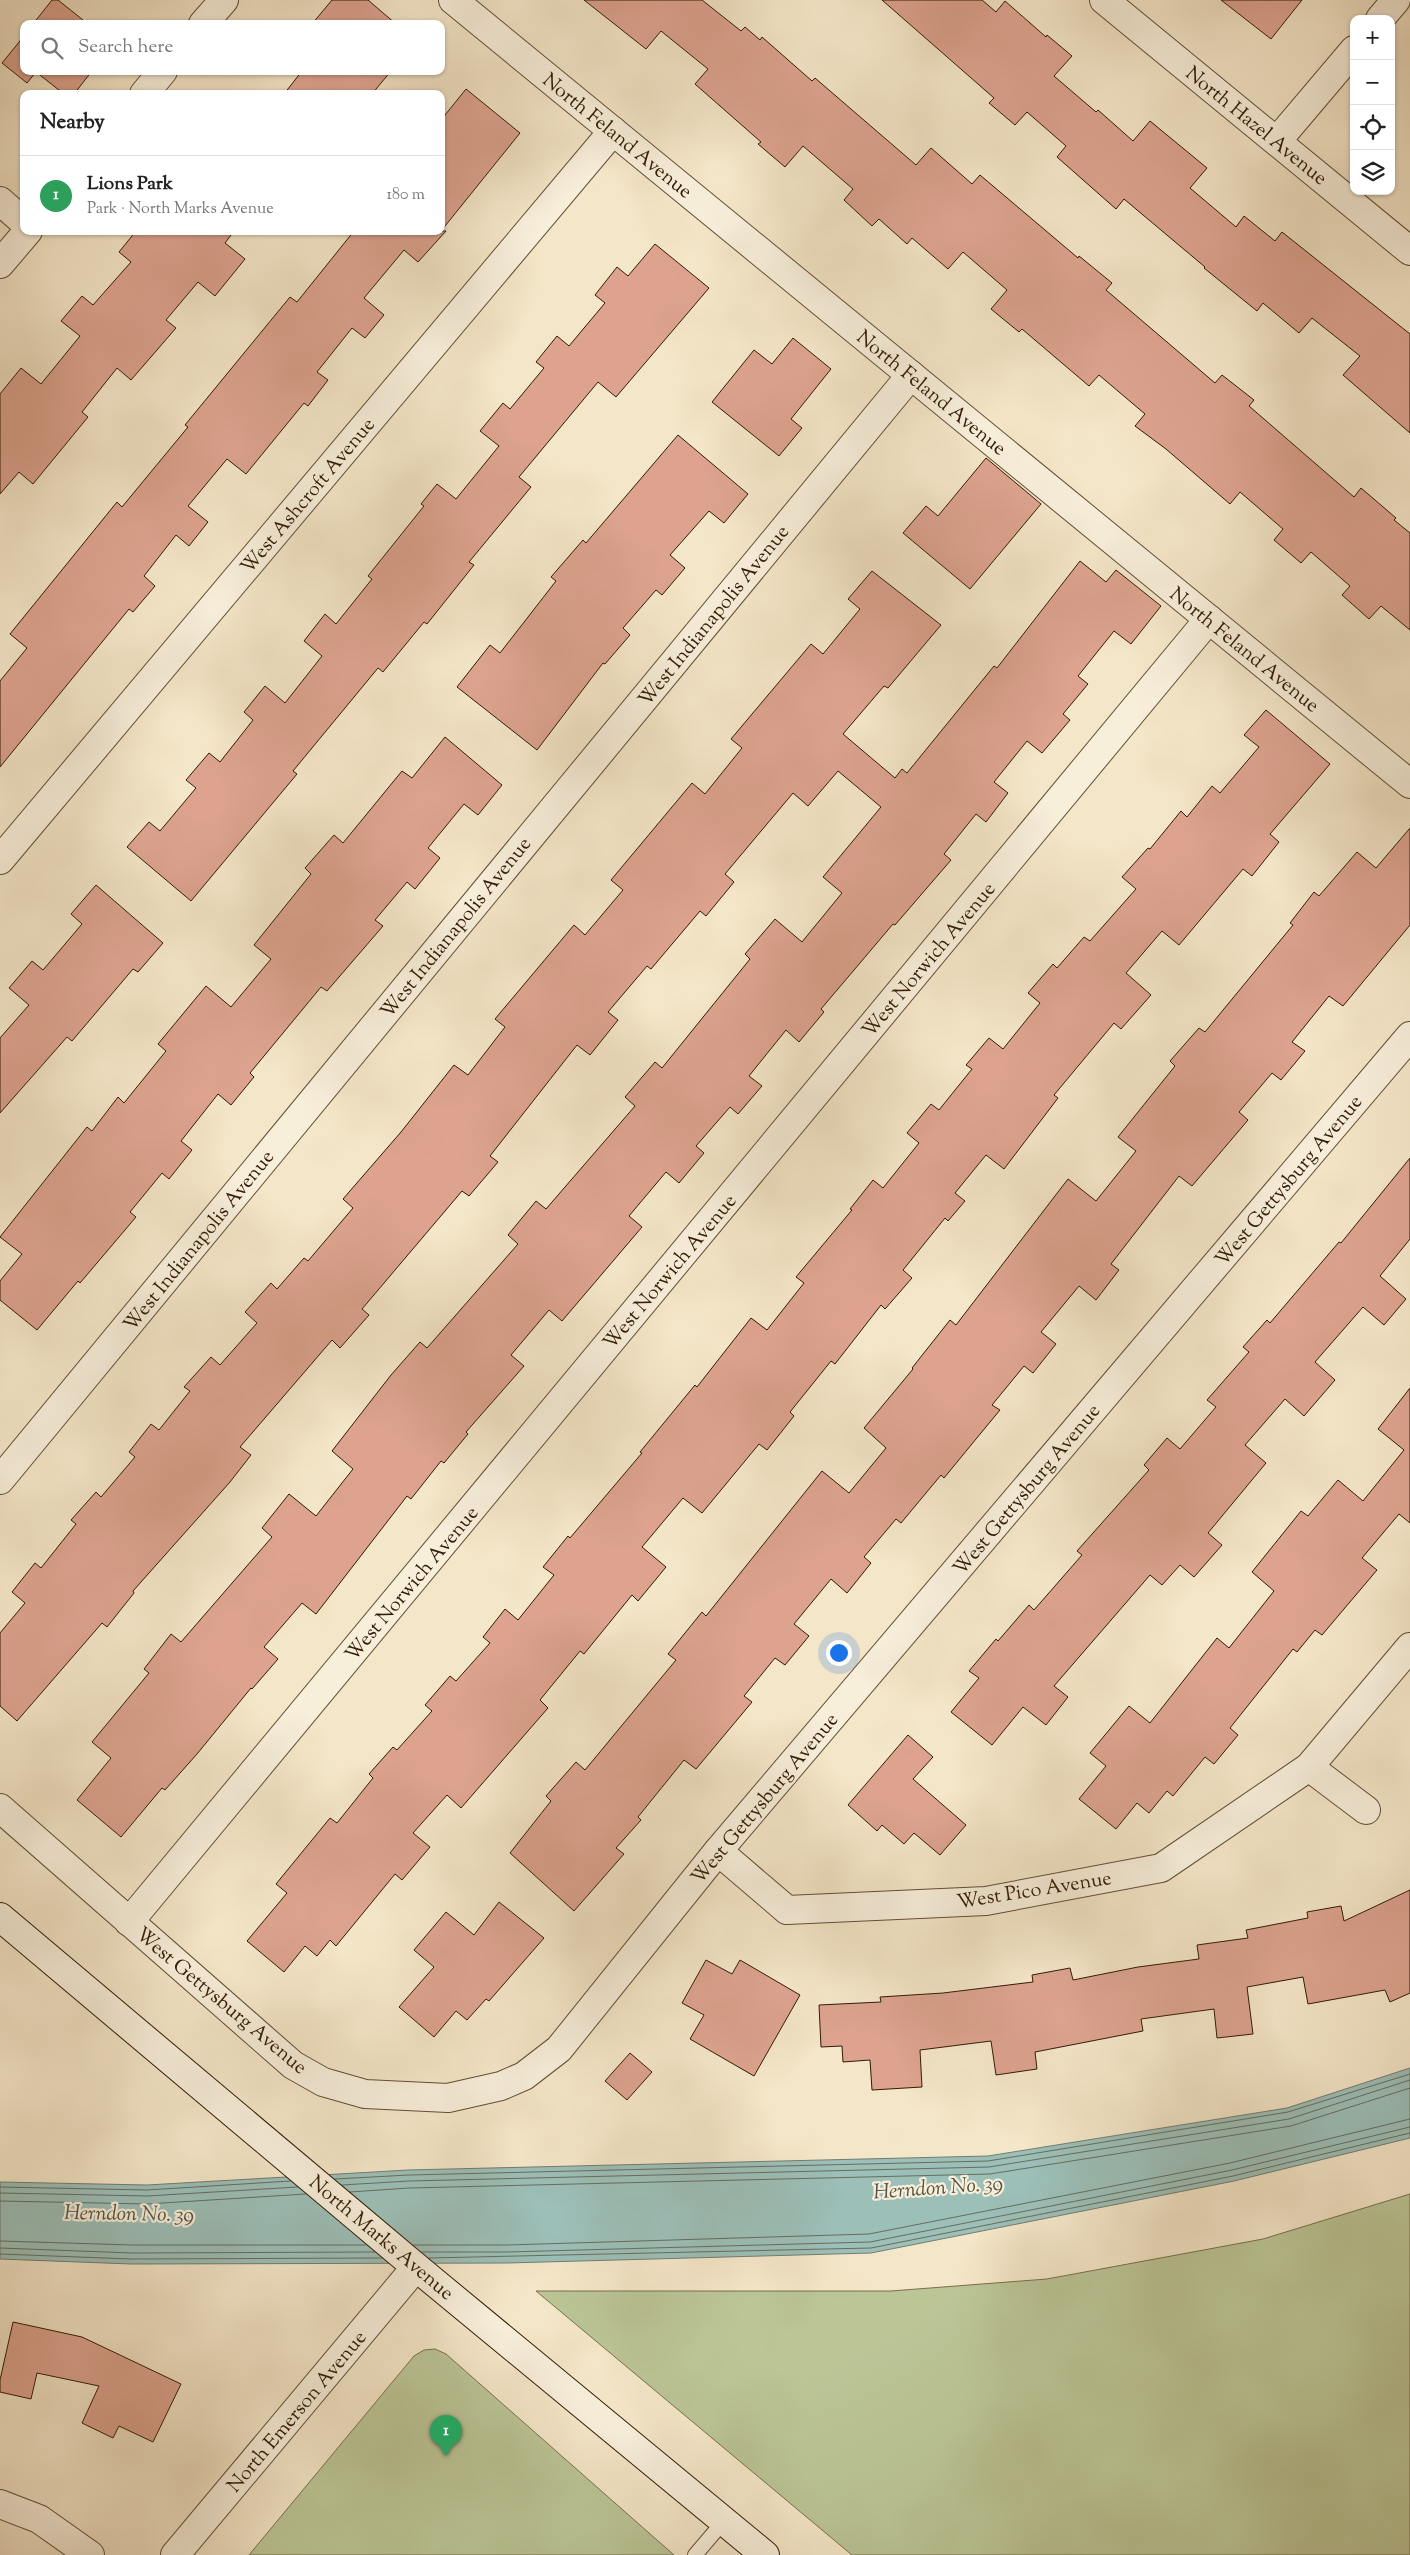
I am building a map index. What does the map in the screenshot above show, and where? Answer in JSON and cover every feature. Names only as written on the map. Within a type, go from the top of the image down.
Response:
[{"type":"street","points":[[206,20],[224,0]]},
{"type":"street","name":"North Feland Avenue","points":[[453,0],[1410,784]]},
{"type":"street","name":"North Hazel Avenue","points":[[1104,0],[1410,251]]},
{"type":"street","points":[[1383,15],[1396,0]]},
{"type":"street","points":[[1277,141],[1350,55]]},
{"type":"street","points":[[147,90],[160,75]]},
{"type":"street","name":"West Ashcroft Avenue","points":[[0,860],[613,131]]},
{"type":"street","points":[[0,201],[20,218]]},
{"type":"street","points":[[0,264],[25,235]]},
{"type":"street","name":"West Indianapolis Avenue","points":[[0,1480],[911,375]]},
{"type":"street","name":"West Norwich Avenue","points":[[129,1922],[1209,620]]},
{"type":"street","name":"West Gettysburg Avenue","points":[[0,1808],[294,2064],[323,2082],[365,2094],[448,2098],[501,2086],[524,2076],[559,2049],[718,1851],[1410,1036]]},
{"type":"street","name":"West Pico Avenue","points":[[718,1851],[787,1910],[986,1901],[1161,1868],[1309,1767],[1410,1647]]},
{"type":"street","points":[[1309,1767],[1366,1810]]},
{"type":"street","name":"North Marks Avenue","points":[[0,1917],[416,2267],[765,2555]]},
{"type":"street","name":"North Emerson Avenue","points":[[179,2554],[416,2267]]},
{"type":"street","points":[[0,2504],[39,2519],[90,2555]]},
{"type":"lane","points":[[695,2555],[724,2521]]},
{"type":"green space","points":[[1410,2194],[1410,2555],[852,2555],[536,2291],[891,2291],[1047,2279],[1263,2239]]},
{"type":"green space","points":[[435,2349],[446,2354],[674,2555],[249,2555],[414,2356],[424,2350]]},
{"type":"water","name":"Herndon No. 39","points":[[1410,2068],[1410,2138],[1234,2181],[871,2253],[507,2263],[131,2264],[0,2259],[0,2182],[147,2185],[408,2170],[988,2156],[1287,2108]]},
{"type":"building","points":[[52,0],[58,0],[83,20],[36,20]]},
{"type":"building","points":[[332,0],[368,0],[391,20],[315,20]]},
{"type":"building","points":[[584,0],[702,0],[741,31],[745,27],[760,40],[762,37],[812,81],[815,78],[916,165],[931,148],[972,184],[980,175],[1078,258],[1079,256],[1112,283],[1106,290],[1215,383],[1222,375],[1254,400],[1249,406],[1354,497],[1361,488],[1396,518],[1394,520],[1410,533],[1410,630],[1381,606],[1369,619],[1342,595],[1350,586],[1311,552],[1301,563],[1274,540],[1283,529],[1240,492],[1230,504],[1166,449],[1135,426],[1145,414],[1099,375],[1089,386],[1022,329],[1019,332],[991,309],[1007,290],[963,252],[948,269],[912,238],[907,244],[879,219],[872,226],[844,200],[853,189],[803,146],[785,167],[758,144],[761,142],[695,84],[708,69],[661,31],[646,49]]},
{"type":"building","points":[[882,0],[982,0],[996,12],[1005,1],[1046,37],[1047,35],[1072,56],[1054,76],[1096,112],[1098,110],[1133,141],[1150,121],[1207,168],[1190,188],[1236,227],[1244,216],[1275,241],[1282,232],[1410,334],[1410,433],[1343,375],[1360,356],[1312,318],[1299,333],[1263,303],[1257,311],[1124,199],[1116,209],[1057,157],[1066,146],[1027,112],[1015,125],[989,103],[994,98]]},
{"type":"building","points":[[1221,0],[1302,0],[1271,39]]},
{"type":"building","points":[[20,41],[20,75],[34,75],[27,83],[2,63]]},
{"type":"building","points":[[40,75],[89,75],[77,90],[59,90]]},
{"type":"building","points":[[299,75],[388,75],[375,90],[287,90]]},
{"type":"building","points":[[466,89],[520,133],[445,226],[445,115]]},
{"type":"building","points":[[133,235],[231,235],[225,243],[245,259],[215,296],[198,282],[166,320],[176,328],[131,380],[117,368],[82,412],[88,417],[33,484],[19,472],[0,494],[0,394],[21,368],[41,384],[80,336],[61,321],[82,296],[93,305],[131,262],[119,252]]},
{"type":"building","points":[[351,235],[442,235],[418,262],[404,250],[364,298],[384,315],[365,338],[352,328],[317,372],[328,380],[308,406],[304,403],[246,474],[227,459],[188,506],[208,522],[189,546],[176,535],[144,576],[155,586],[133,612],[129,609],[0,767],[0,681],[27,648],[10,634],[117,502],[122,507],[188,427],[185,425],[290,297],[297,302]]},
{"type":"building","points":[[655,244],[709,288],[616,397],[598,382],[519,477],[531,487],[469,562],[474,565],[427,624],[424,622],[383,672],[378,668],[293,771],[297,774],[191,901],[127,847],[149,822],[160,831],[196,788],[186,780],[209,753],[220,762],[253,720],[244,712],[265,686],[285,703],[322,656],[304,641],[325,614],[336,624],[372,579],[368,576],[424,506],[421,504],[437,484],[456,499],[499,446],[480,431],[503,403],[510,409],[544,368],[536,362],[557,336],[569,346],[605,303],[595,295],[617,267],[628,276]]},
{"type":"building","points":[[793,338],[831,369],[791,419],[802,428],[779,456],[712,402],[754,350],[772,364]]},
{"type":"building","points":[[678,435],[748,494],[724,523],[709,511],[670,555],[685,568],[662,595],[656,590],[623,628],[630,635],[605,664],[603,663],[537,750],[457,687],[490,645],[500,653],[556,581],[551,577],[583,540],[586,543]]},
{"type":"building","points":[[986,458],[1041,504],[970,589],[903,533],[926,506],[938,516]]},
{"type":"building","points":[[1080,561],[1106,582],[1116,570],[1161,606],[1131,644],[1114,631],[1078,676],[1088,684],[1063,714],[1070,720],[1042,753],[1027,741],[994,782],[1008,793],[986,822],[976,814],[944,854],[951,860],[895,925],[893,924],[821,1009],[824,1012],[799,1042],[786,1030],[749,1076],[762,1086],[738,1114],[730,1107],[696,1146],[704,1153],[679,1183],[666,1172],[629,1216],[642,1227],[562,1321],[549,1310],[511,1355],[524,1366],[466,1432],[468,1434],[444,1463],[441,1461],[411,1499],[407,1496],[316,1614],[302,1603],[264,1647],[278,1659],[251,1688],[197,1754],[165,1790],[162,1788],[121,1837],[77,1800],[111,1758],[92,1742],[149,1673],[144,1669],[171,1634],[181,1642],[272,1537],[262,1528],[289,1494],[316,1516],[353,1469],[332,1451],[391,1375],[420,1342],[427,1348],[518,1244],[508,1235],[536,1201],[546,1209],[635,1106],[625,1097],[655,1062],[662,1068],[750,959],[745,954],[775,919],[802,942],[842,893],[823,877],[881,807],[838,771],[808,806],[793,793],[725,874],[734,882],[706,916],[700,911],[651,969],[647,966],[608,1012],[618,1020],[590,1055],[577,1045],[490,1156],[498,1162],[469,1196],[462,1191],[362,1309],[369,1315],[340,1348],[332,1340],[240,1447],[251,1455],[230,1482],[133,1591],[134,1593],[107,1627],[102,1623],[17,1721],[0,1706],[0,1633],[25,1603],[12,1592],[35,1563],[41,1568],[76,1524],[71,1520],[96,1492],[101,1497],[135,1457],[129,1452],[151,1424],[159,1430],[190,1391],[184,1387],[211,1357],[220,1365],[257,1323],[245,1312],[271,1283],[277,1289],[304,1258],[308,1261],[353,1208],[343,1199],[401,1132],[454,1065],[468,1075],[505,1027],[495,1019],[574,925],[585,935],[623,890],[611,880],[692,783],[705,794],[742,748],[731,739],[811,644],[823,654],[860,609],[848,599],[872,571],[941,625],[888,688],[884,686],[843,734],[895,778],[902,769],[907,773],[994,666],[997,668]]},
{"type":"building","points":[[1266,710],[1330,764],[1270,834],[1279,842],[1252,876],[1243,869],[1179,945],[1162,931],[1126,973],[1151,995],[1121,1029],[1114,1023],[1054,1095],[1058,1098],[1004,1169],[986,1155],[955,1193],[965,1201],[948,1221],[945,1218],[903,1270],[912,1278],[885,1309],[881,1305],[835,1364],[831,1361],[790,1412],[794,1416],[767,1450],[759,1444],[702,1513],[683,1498],[642,1547],[666,1567],[638,1601],[632,1595],[584,1654],[580,1651],[540,1700],[548,1708],[461,1808],[447,1795],[413,1833],[430,1847],[402,1880],[395,1874],[336,1946],[330,1940],[317,1956],[305,1946],[284,1972],[247,1941],[287,1893],[276,1884],[330,1818],[337,1823],[373,1778],[369,1774],[393,1747],[397,1750],[432,1711],[425,1705],[450,1676],[456,1681],[490,1643],[483,1637],[505,1609],[518,1620],[554,1575],[543,1567],[642,1453],[640,1452],[695,1385],[697,1387],[751,1318],[767,1330],[804,1283],[796,1277],[852,1210],[850,1209],[873,1180],[883,1188],[919,1143],[907,1133],[931,1104],[939,1110],[972,1069],[966,1065],[989,1038],[1003,1049],[1040,1003],[1028,993],[1053,964],[1057,968],[1084,937],[1090,941],[1136,889],[1122,877],[1148,848],[1150,849],[1181,811],[1187,817],[1212,786],[1220,793],[1259,747],[1244,735]]},
{"type":"building","points":[[445,737],[502,785],[478,815],[464,804],[428,848],[440,858],[415,889],[407,882],[375,920],[383,926],[327,991],[321,987],[250,1073],[254,1077],[231,1105],[218,1094],[181,1141],[192,1150],[169,1179],[162,1173],[130,1212],[136,1217],[37,1330],[0,1300],[0,1281],[22,1254],[0,1237],[87,1127],[92,1131],[118,1097],[124,1103],[166,1051],[158,1044],[206,986],[231,1007],[271,959],[254,945],[311,874],[305,868],[334,835],[343,843],[402,771],[412,778]]},
{"type":"building","points":[[1410,828],[1410,925],[1343,1006],[1329,996],[1292,1042],[1305,1051],[1281,1080],[1272,1073],[1239,1112],[1248,1120],[1192,1186],[1179,1176],[1111,1264],[1119,1270],[1096,1300],[1079,1286],[1041,1332],[1056,1344],[1033,1373],[1024,1366],[992,1405],[1000,1410],[944,1478],[941,1475],[901,1523],[896,1519],[864,1557],[871,1563],[847,1593],[831,1579],[794,1624],[809,1636],[785,1665],[775,1658],[744,1696],[752,1702],[696,1769],[684,1760],[638,1817],[641,1820],[616,1848],[624,1854],[574,1911],[510,1853],[551,1801],[546,1796],[576,1762],[585,1770],[676,1660],[668,1654],[702,1612],[706,1616],[822,1471],[849,1493],[886,1448],[864,1428],[913,1369],[950,1320],[956,1325],[1068,1179],[1096,1201],[1136,1151],[1118,1137],[1175,1066],[1170,1061],[1199,1028],[1205,1032],[1293,925],[1290,923],[1314,892],[1319,896],[1357,852],[1376,868]]},
{"type":"building","points":[[96,885],[163,943],[138,972],[133,969],[72,1041],[67,1037],[0,1113],[0,1038],[29,1005],[9,988],[32,961],[43,970],[82,924],[71,914]]},
{"type":"building","points":[[1410,1158],[1410,1239],[1380,1276],[1406,1299],[1384,1325],[1363,1307],[1315,1362],[1335,1380],[1304,1416],[1285,1399],[1245,1445],[1266,1463],[1208,1533],[1222,1545],[1194,1577],[1180,1565],[1162,1585],[1150,1575],[1054,1686],[1068,1697],[1046,1725],[1023,1707],[992,1745],[951,1712],[979,1678],[969,1671],[996,1639],[998,1641],[1029,1605],[1034,1610],[1082,1555],[1077,1551],[1149,1470],[1144,1465],[1167,1438],[1180,1449],[1216,1407],[1207,1400],[1249,1352],[1243,1347],[1267,1320],[1270,1323],[1339,1242],[1341,1243]]},
{"type":"building","points":[[1410,1388],[1410,1523],[1399,1514],[1362,1558],[1377,1570],[1322,1635],[1315,1630],[1297,1652],[1293,1649],[1230,1728],[1238,1735],[1214,1764],[1205,1757],[1173,1796],[1167,1791],[1149,1813],[1137,1803],[1116,1829],[1079,1799],[1106,1766],[1090,1753],[1129,1706],[1150,1723],[1217,1638],[1229,1648],[1274,1591],[1252,1572],[1301,1511],[1308,1516],[1338,1480],[1363,1501],[1404,1450],[1378,1429]]},
{"type":"building","points":[[908,1735],[933,1757],[913,1779],[966,1825],[940,1855],[914,1833],[904,1844],[882,1825],[877,1831],[848,1805]]},
{"type":"building","points":[[1410,1890],[1410,1993],[1390,2002],[1385,1990],[1308,2004],[1303,1977],[1247,1987],[1253,2034],[1217,2038],[1214,2009],[1141,2019],[1143,2031],[1035,2052],[1037,2069],[996,2075],[991,2041],[920,2050],[922,2087],[872,2090],[870,2060],[843,2062],[842,2046],[821,2047],[819,2005],[881,2002],[880,1997],[943,1993],[1033,1982],[1032,1975],[1070,1968],[1073,1980],[1138,1967],[1199,1959],[1197,1945],[1248,1938],[1246,1930],[1308,1918],[1307,1912],[1341,1906],[1344,1921]]},
{"type":"building","points":[[499,1902],[544,1938],[489,2001],[486,1999],[467,2020],[456,2011],[434,2037],[399,2007],[434,1967],[414,1950],[446,1912],[474,1935]]},
{"type":"building","points":[[706,1960],[732,1974],[740,1960],[800,1995],[754,2076],[690,2039],[704,2015],[682,2003]]},
{"type":"building","points":[[630,2053],[652,2072],[627,2100],[605,2081]]},
{"type":"building","points":[[13,2322],[82,2337],[181,2384],[153,2442],[119,2426],[113,2438],[82,2423],[99,2386],[37,2373],[31,2399],[0,2392],[0,2380]]},
{"type":"place","name":"Lions Park","points":[[446,2456]]}]
